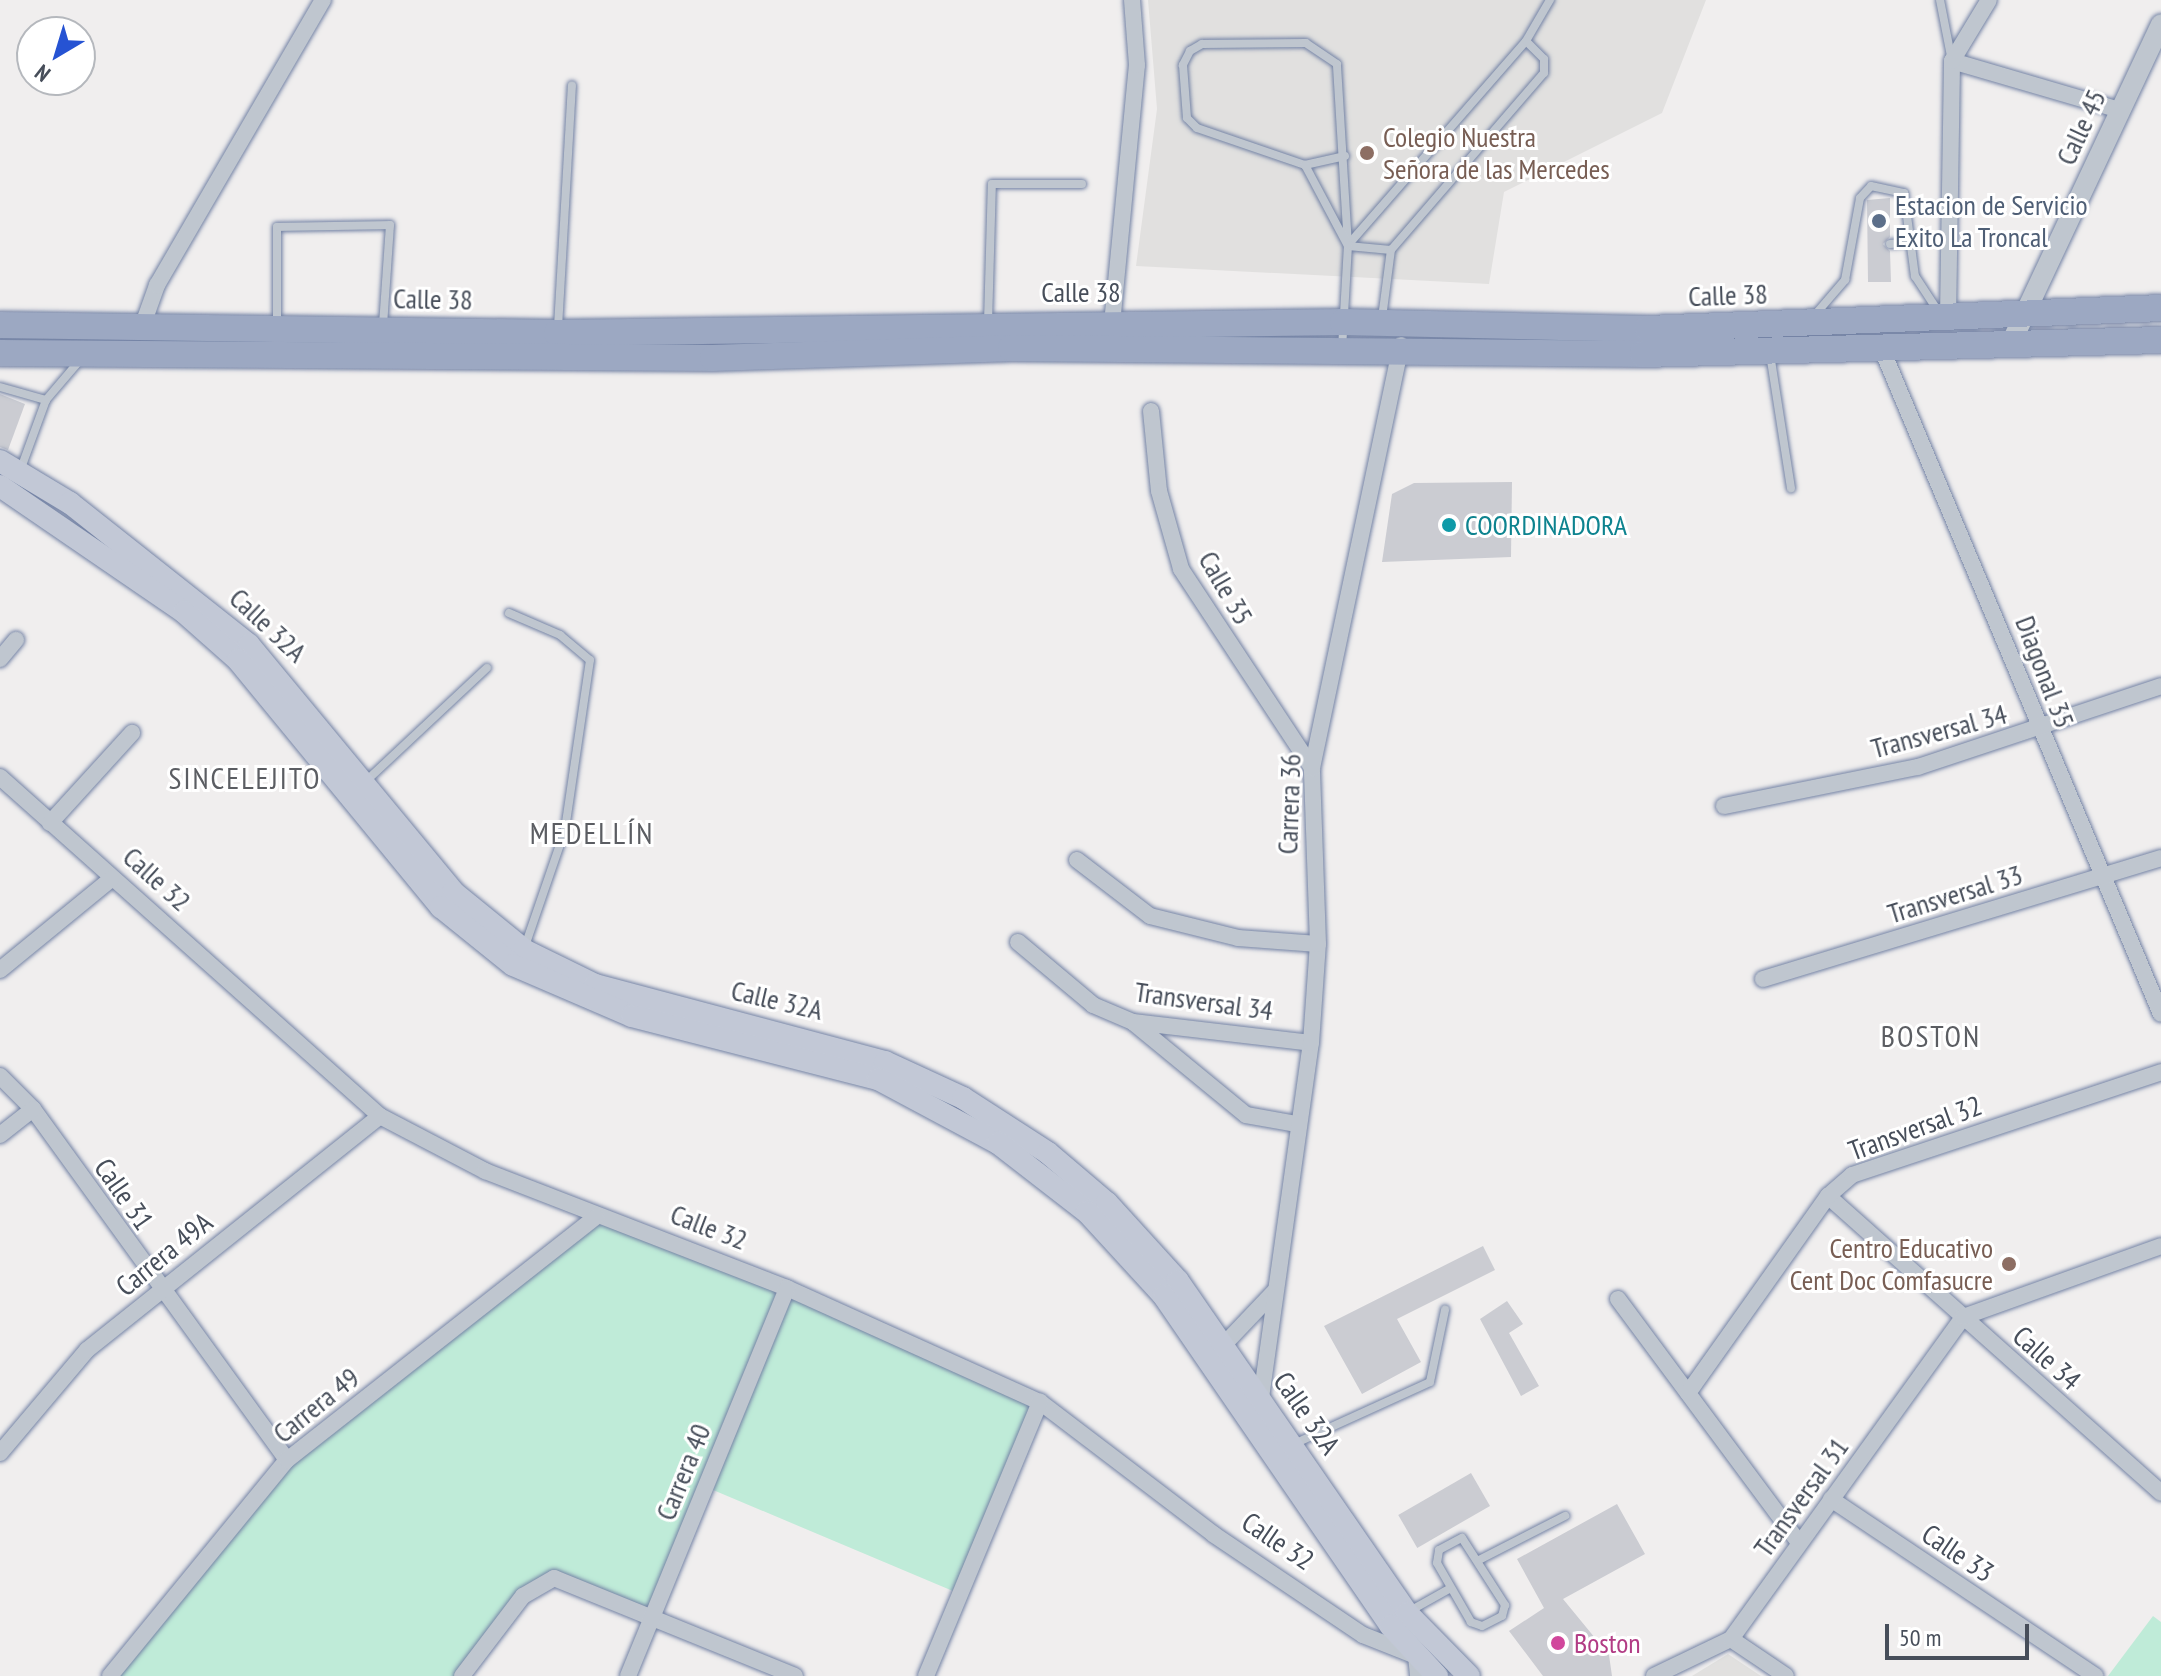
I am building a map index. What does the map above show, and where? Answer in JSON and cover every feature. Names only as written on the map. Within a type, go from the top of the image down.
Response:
[{"type":"highway","name":"Calle 38","points":[[0,325],[557,333],[988,324],[1805,324],[2161,308]]},
{"type":"highway","name":"Calle 38","points":[[0,353],[713,358],[1011,348],[1391,352],[1769,351],[2012,341],[2161,340]]},
{"type":"main road","name":"Calle 32A","points":[[10,466],[249,645],[453,892],[524,950],[640,998],[841,1046],[963,1098],[1048,1153],[1107,1203],[1170,1271],[1216,1353],[1417,1666]]},
{"type":"main road","name":"Calle 32A","points":[[0,486],[147,585],[238,660],[416,879],[479,941],[588,1002],[836,1065],[954,1116],[1087,1212],[1261,1398],[1407,1613],[1469,1676]]},
{"type":"main road","points":[[1375,1566],[1417,1666],[1458,1676]]},
{"type":"main road","name":"Calle 32","points":[[1417,1666],[1437,1676]]},
{"type":"street","points":[[142,327],[157,285],[323,0]]},
{"type":"street","points":[[1112,324],[1137,65],[1132,0]]},
{"type":"street","points":[[1946,318],[1952,61],[1989,0]]},
{"type":"street","name":"Calle 45","points":[[2012,341],[2161,24]]},
{"type":"street","points":[[1952,61],[2120,110]]},
{"type":"street","name":"Carrera 36","points":[[1261,1398],[1297,1124],[1311,1043],[1318,944],[1312,768],[1391,352],[1392,323]]},
{"type":"street","name":"Diagonal 35","points":[[1881,347],[2100,878],[2161,1014]]},
{"type":"street","name":"Calle 35","points":[[1151,411],[1159,491],[1181,569],[1312,768]]},
{"type":"street","points":[[0,659],[16,640]]},
{"type":"street","name":"Transversal 34","points":[[1724,806],[1918,767],[2039,731],[2161,686]]},
{"type":"street","points":[[50,823],[132,733]]},
{"type":"street","name":"Calle 32","points":[[0,777],[380,1116],[428,1146],[596,1217],[787,1288],[1040,1402],[1213,1534],[1363,1635],[1417,1666]]},
{"type":"street","name":"Transversal 33","points":[[1763,979],[2161,858]]},
{"type":"street","points":[[1077,860],[1150,916],[1238,938],[1318,944]]},
{"type":"street","points":[[0,970],[111,879]]},
{"type":"street","name":"Transversal 34","points":[[1018,942],[1093,1005],[1133,1022],[1311,1043]]},
{"type":"street","points":[[1133,1022],[1246,1115],[1297,1124]]},
{"type":"street","name":"Transversal 32","points":[[1688,1393],[1828,1196],[1852,1175],[2161,1072]]},
{"type":"street","name":"Calle 31","points":[[0,1076],[33,1109],[160,1290],[287,1460]]},
{"type":"street","points":[[0,1135],[33,1109]]},
{"type":"street","name":"Carrera 49A","points":[[0,1453],[87,1350],[380,1116]]},
{"type":"street","name":"Calle 34","points":[[1828,1196],[2161,1493]]},
{"type":"street","name":"Carrera 49","points":[[110,1676],[287,1460],[596,1217]]},
{"type":"street","points":[[1963,1317],[2161,1245]]},
{"type":"street","name":"Carrera 40","points":[[628,1676],[787,1288]]},
{"type":"street","points":[[1216,1353],[1274,1292]]},
{"type":"street","points":[[1618,1299],[1799,1543]]},
{"type":"street","name":"Transversal 31","points":[[1654,1676],[1731,1639],[1963,1317]]},
{"type":"street","points":[[1242,1328],[1268,1341]]},
{"type":"street","points":[[926,1676],[1040,1402]]},
{"type":"street","name":"Calle 33","points":[[1831,1499],[2095,1676]]},
{"type":"street","points":[[462,1676],[538,1581],[577,1583],[795,1676]]},
{"type":"street","points":[[1731,1639],[1786,1676]]},
{"type":"lane","points":[[1348,246],[1526,41],[1550,0]]},
{"type":"lane","points":[[1940,0],[1952,61]]},
{"type":"lane","points":[[1392,323],[1391,250],[1544,73],[1544,59],[1526,41]]},
{"type":"lane","points":[[1342,350],[1348,246],[1345,156],[1342,84],[1323,51],[1306,43],[1202,44],[1190,51],[1183,104],[1197,128],[1305,165],[1345,156]]},
{"type":"lane","points":[[557,333],[572,85]]},
{"type":"lane","points":[[1305,165],[1348,246]]},
{"type":"lane","points":[[988,324],[992,184],[1082,184]]},
{"type":"lane","points":[[1805,324],[1845,280],[1855,245],[1860,198],[1871,186],[1904,193],[1919,291],[1946,318]]},
{"type":"lane","points":[[277,328],[277,227],[390,225],[383,330]]},
{"type":"lane","points":[[1890,244],[1911,242]]},
{"type":"lane","points":[[1855,245],[1868,244]]},
{"type":"lane","points":[[1348,246],[1391,250]]},
{"type":"lane","points":[[10,466],[46,400],[109,327]]},
{"type":"lane","points":[[1769,351],[1791,488]]},
{"type":"lane","points":[[0,387],[46,400]]},
{"type":"lane","points":[[509,613],[560,635],[590,660],[565,830],[524,950]]},
{"type":"lane","points":[[364,782],[487,668]]},
{"type":"lane","points":[[1293,1444],[1430,1382],[1445,1310]]},
{"type":"lane","points":[[1479,1560],[1565,1516]]},
{"type":"lane","points":[[1462,1538],[1479,1560],[1505,1605],[1502,1616],[1476,1626],[1449,1589],[1439,1550],[1462,1538]]},
{"type":"lane","points":[[1407,1613],[1449,1589]]},
{"type":"shaded area","name":"Colegio Nuestra Señora de las Mercedes","points":[[1148,0],[1706,0],[1662,113],[1504,192],[1489,284],[1136,266],[1157,109]]},
{"type":"shaded area","points":[[1728,1654],[1761,1676],[1692,1676]]},
{"type":"green space","points":[[596,1217],[1040,1402],[960,1594],[706,1487],[653,1616],[538,1581],[462,1676],[110,1676],[287,1460]]},
{"type":"green space","points":[[2153,1616],[2161,1622],[2161,1676],[2108,1676]]},
{"type":"building","name":"Estacion de Servicio Exito La Troncal","points":[[1890,198],[1890,237],[1883,244],[1890,251],[1891,282],[1868,282],[1867,200]]},
{"type":"building","points":[[0,394],[25,404],[8,450],[0,447]]},
{"type":"building","name":"COORDINADORA","points":[[1512,482],[1511,557],[1382,562],[1392,494],[1414,483]]},
{"type":"building","points":[[1483,1246],[1495,1270],[1397,1319],[1421,1362],[1362,1394],[1324,1326]]},
{"type":"building","points":[[1507,1301],[1523,1324],[1509,1333],[1539,1386],[1521,1396],[1480,1319]]},
{"type":"building","points":[[1471,1473],[1490,1506],[1417,1548],[1398,1515]]},
{"type":"building","points":[[1617,1504],[1645,1554],[1563,1599],[1609,1655],[1612,1676],[1543,1676],[1509,1631],[1544,1608],[1517,1559]]},
{"type":"place","name":"Colegio Nuestra Señora de las Mercedes","points":[[1367,153]]},
{"type":"place","name":"Estacion de Servicio Exito La Troncal","points":[[1879,221]]},
{"type":"place","name":"COORDINADORA","points":[[1449,525]]},
{"type":"place","name":"Centro Educativo Cent Doc Comfasucre","points":[[2009,1264]]},
{"type":"place","name":"Boston","points":[[1558,1643]]},
{"type":"district","name":"SINCELEJITO","points":[[245,778]]},
{"type":"district","name":"MEDELLÍN","points":[[592,833]]},
{"type":"district","name":"BOSTON","points":[[1931,1036]]}]
